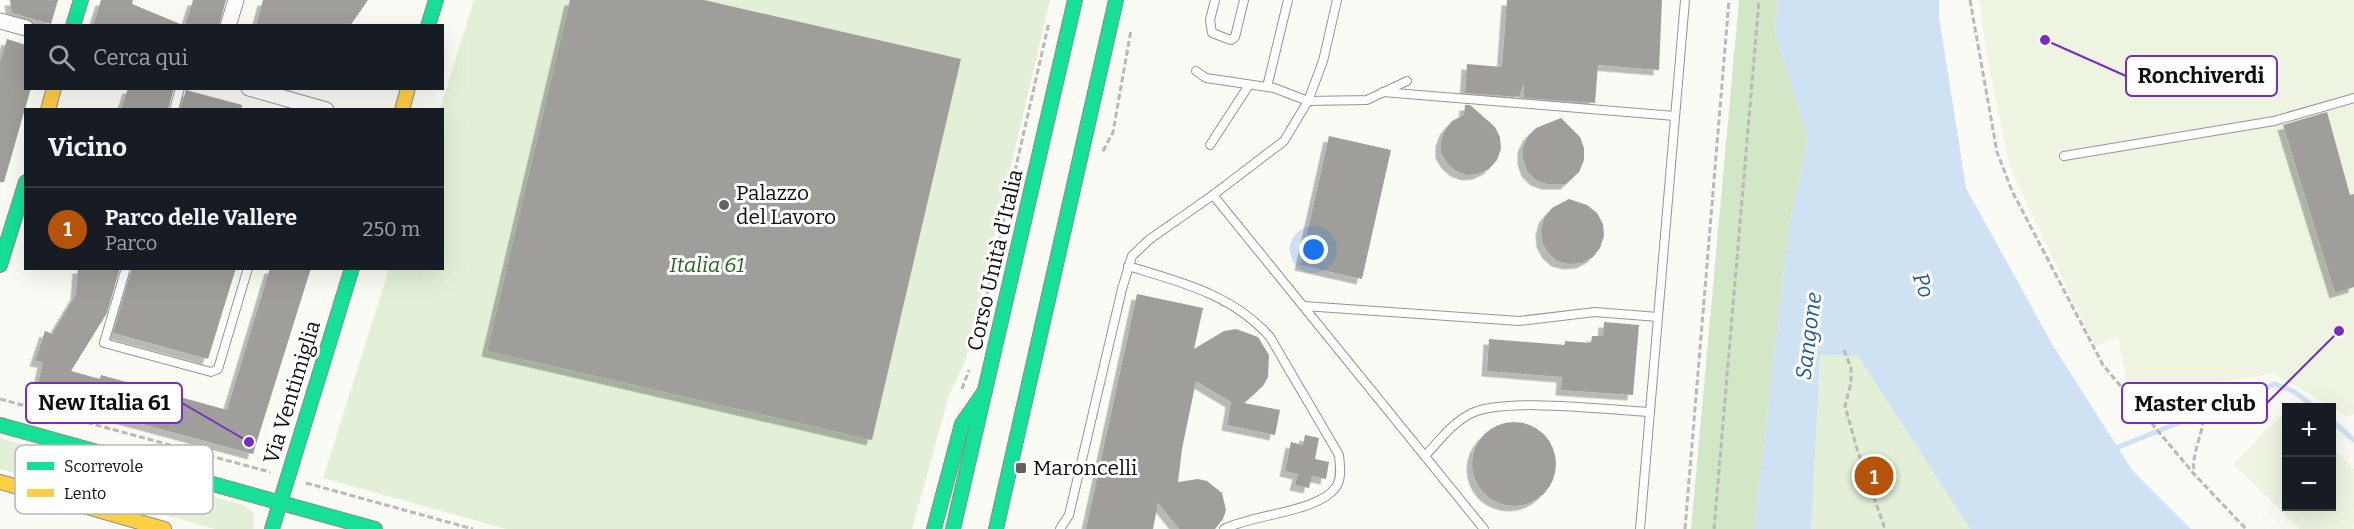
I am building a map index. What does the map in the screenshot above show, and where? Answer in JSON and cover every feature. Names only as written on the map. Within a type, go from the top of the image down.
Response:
[{"type":"main road","points":[[75,24],[81,0]]},
{"type":"main road","points":[[429,24],[436,0]]},
{"type":"main road","name":"Corso Unità d'Italia","points":[[952,529],[1075,0]]},
{"type":"main road","points":[[996,529],[1116,0]]},
{"type":"main road","points":[[49,108],[53,90]]},
{"type":"main road","points":[[403,108],[407,90]]},
{"type":"main road","points":[[1,257],[24,188]]},
{"type":"main road","name":"Via Ventimiglia","points":[[272,529],[351,270]]},
{"type":"main road","points":[[934,529],[962,424],[986,390]]},
{"type":"main road","points":[[0,425],[73,445]]},
{"type":"main road","points":[[0,482],[15,486]]},
{"type":"main road","points":[[213,484],[375,529]]},
{"type":"main road","points":[[112,514],[164,529]]},
{"type":"street","points":[[229,24],[236,0]]},
{"type":"street","points":[[0,21],[24,27]]},
{"type":"street","points":[[256,90],[319,108]]},
{"type":"lane","points":[[1215,0],[1210,20],[1212,33],[1231,40],[1234,37],[1244,0]]},
{"type":"lane","points":[[1267,87],[1288,0]]},
{"type":"lane","points":[[1060,529],[1069,515],[1132,256],[1150,239],[1284,141],[1308,101],[1323,61],[1337,0]]},
{"type":"lane","points":[[1640,529],[1685,0]]},
{"type":"lane","points":[[1196,71],[1206,78],[1267,87],[1308,101],[1367,100],[1407,81]]},
{"type":"lane","points":[[1210,145],[1249,85]]},
{"type":"lane","points":[[175,108],[179,90]]},
{"type":"lane","points":[[1383,92],[1676,116]]},
{"type":"lane","points":[[2064,156],[2274,121],[2354,98]]},
{"type":"lane","points":[[1213,195],[1485,529]]},
{"type":"lane","points":[[1128,266],[1189,284],[1216,295],[1259,324],[1270,337],[1339,455],[1341,468],[1337,486],[1324,499],[1253,517],[1224,529]]},
{"type":"lane","points":[[125,270],[104,344],[212,372],[218,369],[247,270]]},
{"type":"lane","points":[[1304,306],[1519,321],[1606,312],[1658,317]]},
{"type":"lane","points":[[1425,456],[1450,428],[1470,414],[1487,407],[1530,406],[1650,412]]},
{"type":"path","points":[[1685,529],[1729,0]]},
{"type":"path","points":[[1714,529],[1759,0]]},
{"type":"path","points":[[1970,0],[1997,152],[2012,191],[2103,365],[2194,474],[2246,529]]},
{"type":"path","points":[[978,334],[1051,12]]},
{"type":"path","points":[[1844,350],[1851,368],[1851,383],[1845,406],[1857,449],[1885,529]]},
{"type":"path","points":[[958,400],[970,369]]},
{"type":"path","points":[[2128,396],[2154,403],[2194,407],[2201,414],[2202,427],[2192,458],[2194,474]]},
{"type":"path","points":[[0,399],[169,445]]},
{"type":"path","points":[[213,457],[473,529]]},
{"type":"green space","name":"Italia 61","points":[[474,0],[1050,0],[965,362],[949,395],[912,529],[506,529],[323,478],[389,270],[444,270],[444,108],[440,108]]},
{"type":"green space","points":[[1739,0],[1777,0],[1775,34],[1808,138],[1789,227],[1754,529],[1691,529]]},
{"type":"green space","points":[[1979,0],[2354,0],[2354,414],[2347,416],[2336,410],[2336,403],[2325,403],[2274,373],[2130,397],[2118,337],[2095,347],[2010,167],[1987,57]]},
{"type":"green space","points":[[1820,355],[1858,356],[1970,529],[1810,529]]},
{"type":"green space","points":[[2282,414],[2282,511],[2336,511],[2336,451],[2354,469],[2354,529],[2300,529],[2233,464]]},
{"type":"green space","points":[[0,438],[25,445],[15,445],[15,473],[0,469]]},
{"type":"green space","points":[[213,496],[244,505],[254,515],[253,529],[215,529],[161,514],[213,514]]},
{"type":"water","points":[[1777,0],[1939,0],[1939,17],[1966,188],[2052,344],[2132,470],[2191,529],[1970,529],[1858,356],[1820,355],[1811,529],[1754,529],[1789,227],[1808,138],[1775,34]]},
{"type":"building","points":[[10,0],[58,0],[51,24],[12,13]]},
{"type":"building","points":[[101,0],[133,0],[132,4],[180,24],[94,24]]},
{"type":"building","points":[[193,0],[226,0],[220,24],[186,24]]},
{"type":"building","points":[[263,0],[368,0],[351,24],[257,24]]},
{"type":"building","name":"Palazzo del Lavoro","points":[[570,0],[704,0],[961,59],[872,440],[487,351]]},
{"type":"building","points":[[1507,0],[1662,0],[1659,70],[1598,65],[1595,103],[1524,98],[1524,83],[1519,97],[1465,93],[1467,64],[1502,67]]},
{"type":"building","points":[[7,39],[24,44],[24,90],[30,90],[4,182],[0,182],[0,62]]},
{"type":"building","points":[[127,90],[173,90],[169,108],[122,108]]},
{"type":"building","points":[[186,90],[242,105],[241,108],[181,108]]},
{"type":"building","points":[[1465,105],[1470,105],[1495,127],[1500,137],[1501,149],[1497,160],[1489,169],[1478,174],[1467,175],[1456,171],[1441,153],[1441,141],[1445,130],[1452,121],[1464,115]]},
{"type":"building","points":[[2327,112],[2350,195],[2354,194],[2354,287],[2335,293],[2283,125]]},
{"type":"building","points":[[1561,118],[1580,137],[1584,148],[1584,160],[1579,172],[1566,184],[1547,184],[1536,180],[1527,171],[1523,159],[1523,147],[1528,136],[1536,128]]},
{"type":"building","points":[[1329,136],[1391,150],[1362,279],[1300,265]]},
{"type":"building","points":[[1569,199],[1587,205],[1597,213],[1603,224],[1604,236],[1600,248],[1593,257],[1582,263],[1569,264],[1557,261],[1548,253],[1542,242],[1541,230],[1544,218],[1552,208]]},
{"type":"building","points":[[78,270],[119,270],[107,313],[71,371],[100,379],[101,375],[227,410],[269,270],[310,270],[253,454],[75,406],[35,398],[43,362],[35,361],[45,331],[52,334],[76,294]]},
{"type":"building","points":[[131,270],[235,270],[208,359],[113,333]]},
{"type":"building","points":[[1137,294],[1203,308],[1194,349],[1224,331],[1236,329],[1258,337],[1269,355],[1268,377],[1263,386],[1244,403],[1280,410],[1275,435],[1227,425],[1231,402],[1196,381],[1182,449],[1178,482],[1198,479],[1207,481],[1222,493],[1226,510],[1223,519],[1215,529],[1179,529],[1158,503],[1153,529],[1086,529]]},
{"type":"building","points":[[1604,322],[1639,325],[1633,395],[1561,390],[1562,377],[1487,371],[1489,339],[1565,345],[1565,341],[1591,343],[1592,336],[1603,336]]},
{"type":"building","points":[[1506,422],[1522,422],[1538,429],[1549,440],[1556,456],[1553,480],[1544,494],[1522,506],[1506,506],[1490,499],[1479,488],[1472,472],[1472,456],[1479,440],[1490,429]]},
{"type":"building","points":[[1305,435],[1319,438],[1315,459],[1329,462],[1326,479],[1312,476],[1309,488],[1295,485],[1298,474],[1285,471],[1291,442],[1303,445]]},
{"type":"waterway","points":[[2111,450],[2275,384],[2295,392],[2309,403]]},
{"type":"waterway","points":[[2336,424],[2354,440]]},
{"type":"traffic: fast","points":[[74,24],[81,0]]},
{"type":"traffic: fast","points":[[429,24],[436,0]]},
{"type":"traffic: fast","points":[[953,529],[1075,0]]},
{"type":"traffic: fast","points":[[996,529],[1116,0]]},
{"type":"traffic: fast","points":[[0,265],[24,188]]},
{"type":"traffic: fast","points":[[272,529],[351,270]]},
{"type":"traffic: fast","points":[[934,529],[962,424],[985,391]]},
{"type":"traffic: fast","points":[[0,425],[72,445]]},
{"type":"traffic: fast","points":[[213,484],[375,529]]},
{"type":"traffic: slow","points":[[49,108],[53,90]]},
{"type":"traffic: slow","points":[[403,108],[407,90]]},
{"type":"traffic: slow","points":[[0,482],[15,486]]},
{"type":"traffic: slow","points":[[112,514],[164,529]]},
{"type":"place","name":"Ronchiverdi","points":[[2045,40]]},
{"type":"place","name":"Palazzo del Lavoro","points":[[724,205]]},
{"type":"place","name":"Master club","points":[[2339,331]]},
{"type":"place","name":"New Italia 61","points":[[249,442]]},
{"type":"place","name":"Maroncelli","points":[[1021,468]]},
{"type":"place","name":"Parco delle Vallere","points":[[1874,476]]},
{"type":"water label","name":"Po","points":[[1924,285]]},
{"type":"water label","name":"Sangone","points":[[1808,336]]}]
